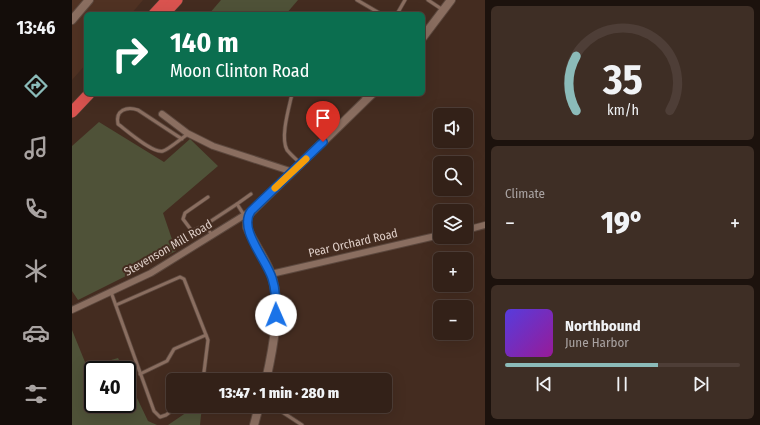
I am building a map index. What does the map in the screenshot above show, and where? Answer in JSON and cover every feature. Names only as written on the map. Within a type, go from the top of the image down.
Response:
[{"type":"highway","points":[[156,12],[168,0]]},
{"type":"highway","points":[[166,12],[177,0]]},
{"type":"highway","points":[[72,101],[84,88]]},
{"type":"highway","points":[[72,112],[87,96]]},
{"type":"street","points":[[72,20],[89,0]]},
{"type":"street","points":[[425,33],[451,0]]},
{"type":"street","points":[[267,373],[276,315],[275,293],[271,274],[247,227],[248,213],[293,172],[367,96]]},
{"type":"street","points":[[162,114],[188,134],[220,149],[293,172]]},
{"type":"street","name":"Stevenson Mill Road","points":[[72,310],[151,273],[248,213]]},
{"type":"street","points":[[473,228],[485,225]]},
{"type":"street","name":"Pear Orchard Road","points":[[271,274],[433,237]]},
{"type":"street","points":[[254,425],[257,413]]},
{"type":"lane","points":[[357,0],[378,12]]},
{"type":"lane","points":[[398,12],[405,0]]},
{"type":"lane","points":[[428,0],[443,10]]},
{"type":"lane","points":[[292,96],[286,119],[285,145],[288,151],[301,164]]},
{"type":"lane","points":[[182,139],[138,110],[128,108],[122,111],[118,117],[118,124],[150,148],[158,151],[163,152],[182,139],[188,134]]},
{"type":"lane","points":[[208,197],[185,213],[183,219],[192,231],[205,225],[251,194]]},
{"type":"lane","points":[[237,204],[248,213]]},
{"type":"lane","points":[[205,225],[212,235]]},
{"type":"lane","points":[[116,305],[180,277],[184,279],[208,340],[204,373]]},
{"type":"lane","points":[[111,292],[154,411],[160,417],[169,413]]},
{"type":"lane","points":[[140,374],[167,361],[174,349],[206,335]]},
{"type":"lane","points":[[284,413],[302,425]]},
{"type":"shaded area","points":[[72,0],[143,0],[133,12],[84,12],[84,66],[72,80]]},
{"type":"green space","points":[[221,0],[298,0],[288,12],[211,12]]},
{"type":"green space","points":[[99,122],[164,162],[190,139],[218,166],[163,213],[176,251],[78,300],[72,291],[72,146]]},
{"type":"green space","points":[[72,330],[85,361],[84,413],[136,413],[136,396],[148,421],[157,425],[72,425]]},
{"type":"green space","points":[[118,358],[120,361],[108,361]]},
{"type":"green space","points":[[186,413],[201,413],[200,425],[168,425]]},
{"type":"slow traffic","points":[[275,188],[306,159]]},
{"type":"route","points":[[276,315],[276,299],[273,280],[269,269],[247,227],[248,217],[251,211],[323,142]]}]
